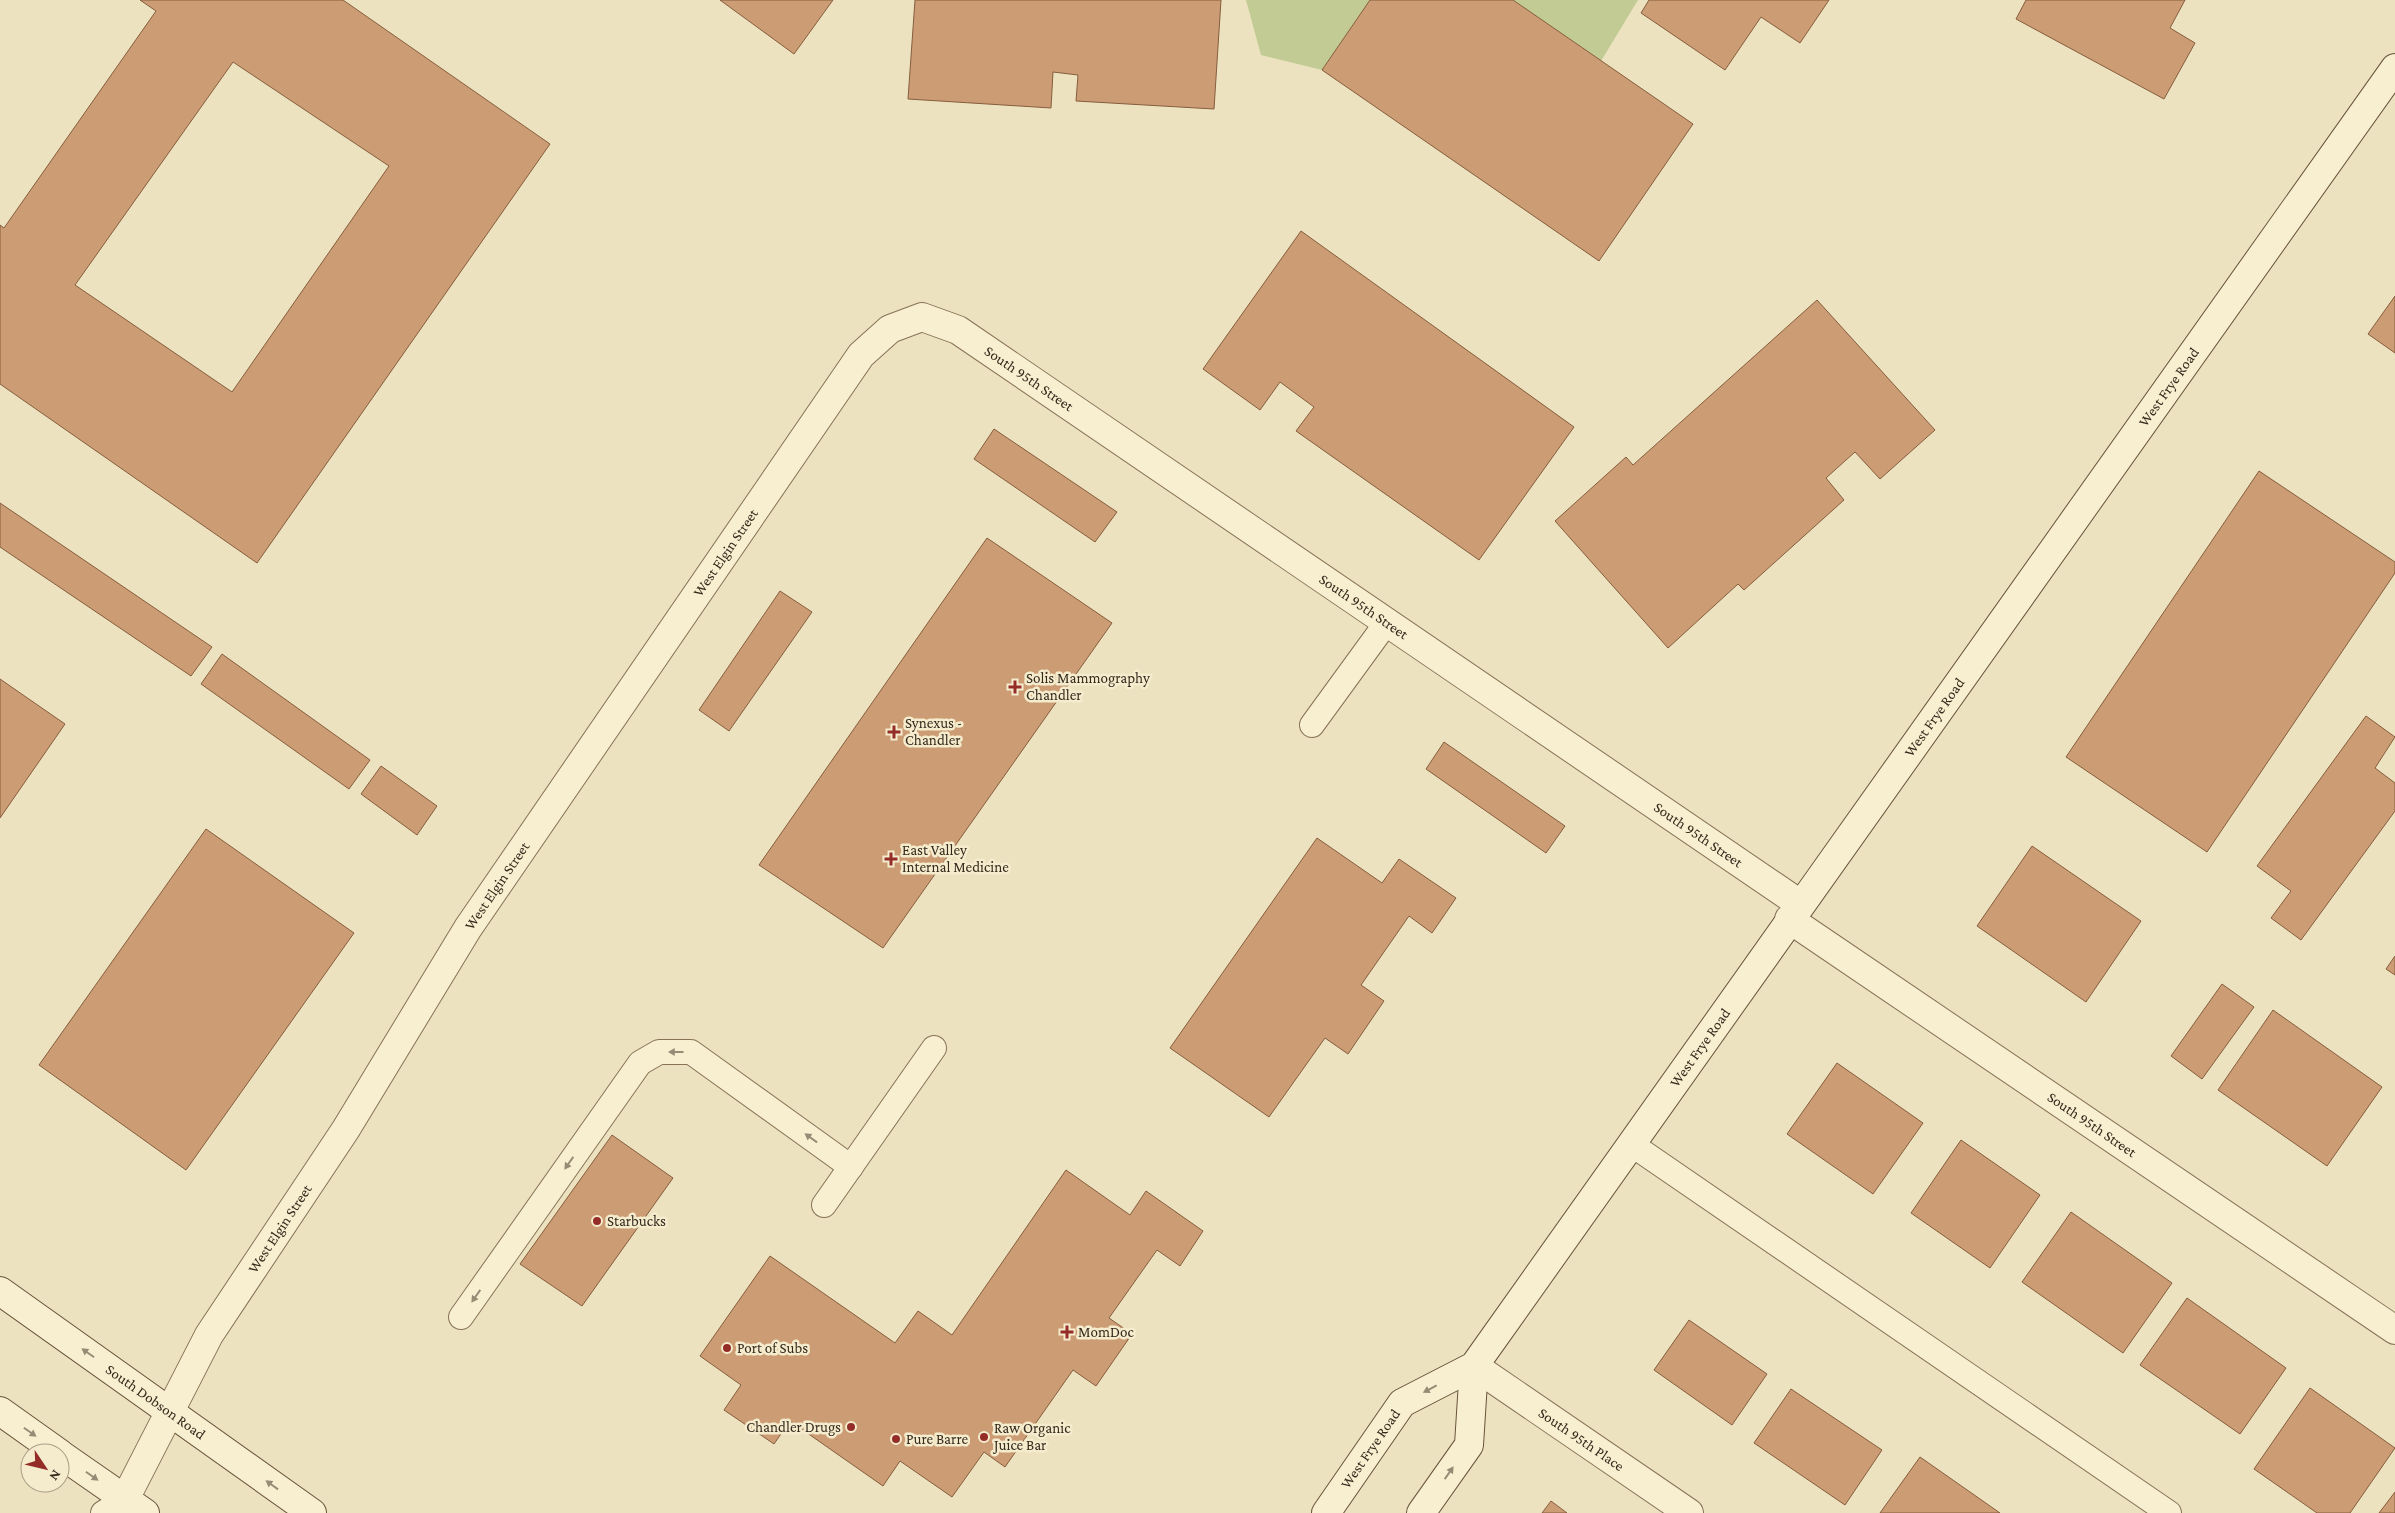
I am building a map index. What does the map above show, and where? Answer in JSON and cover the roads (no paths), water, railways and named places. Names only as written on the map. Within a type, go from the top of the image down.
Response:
[{"type":"street","name":"West Frye Road","points":[[1326,1513],[1402,1403],[1474,1366],[2395,68]]},
{"type":"street","name":"South 95th Street","points":[[922,317],[958,330],[1387,622],[1795,912],[2395,1330]]},
{"type":"street","name":"West Elgin Street","points":[[124,1510],[170,1412],[210,1335],[351,1121],[482,906],[861,355],[890,328],[922,317]]},
{"type":"street","name":"South Dobson Road","points":[[0,1291],[312,1513]]},
{"type":"street","points":[[1421,1513],[1469,1445],[1474,1366]]},
{"type":"street","name":"South 95th Place","points":[[1474,1366],[1688,1513]]},
{"type":"street","points":[[0,1411],[46,1443]]},
{"type":"street","points":[[70,1462],[124,1510]]},
{"type":"lane","points":[[1312,725],[1387,622]]},
{"type":"lane","points":[[824,1205],[934,1048]]},
{"type":"lane","points":[[461,1316],[640,1063],[659,1052],[691,1052],[851,1167]]},
{"type":"lane","points":[[1630,1144],[2169,1513]]},
{"type":"place","name":"Solis Mammography Chandler","points":[[1015,687]]},
{"type":"place","name":"Synexus - Chandler","points":[[894,732]]},
{"type":"place","name":"East Valley Internal Medicine","points":[[891,859]]},
{"type":"place","name":"Starbucks","points":[[597,1221]]},
{"type":"place","name":"MomDoc","points":[[1067,1332]]},
{"type":"place","name":"Port of Subs","points":[[727,1348]]},
{"type":"place","name":"Chandler Drugs","points":[[851,1427]]},
{"type":"place","name":"Raw Organic Juice Bar","points":[[984,1437]]},
{"type":"place","name":"Pure Barre","points":[[896,1439]]}]
